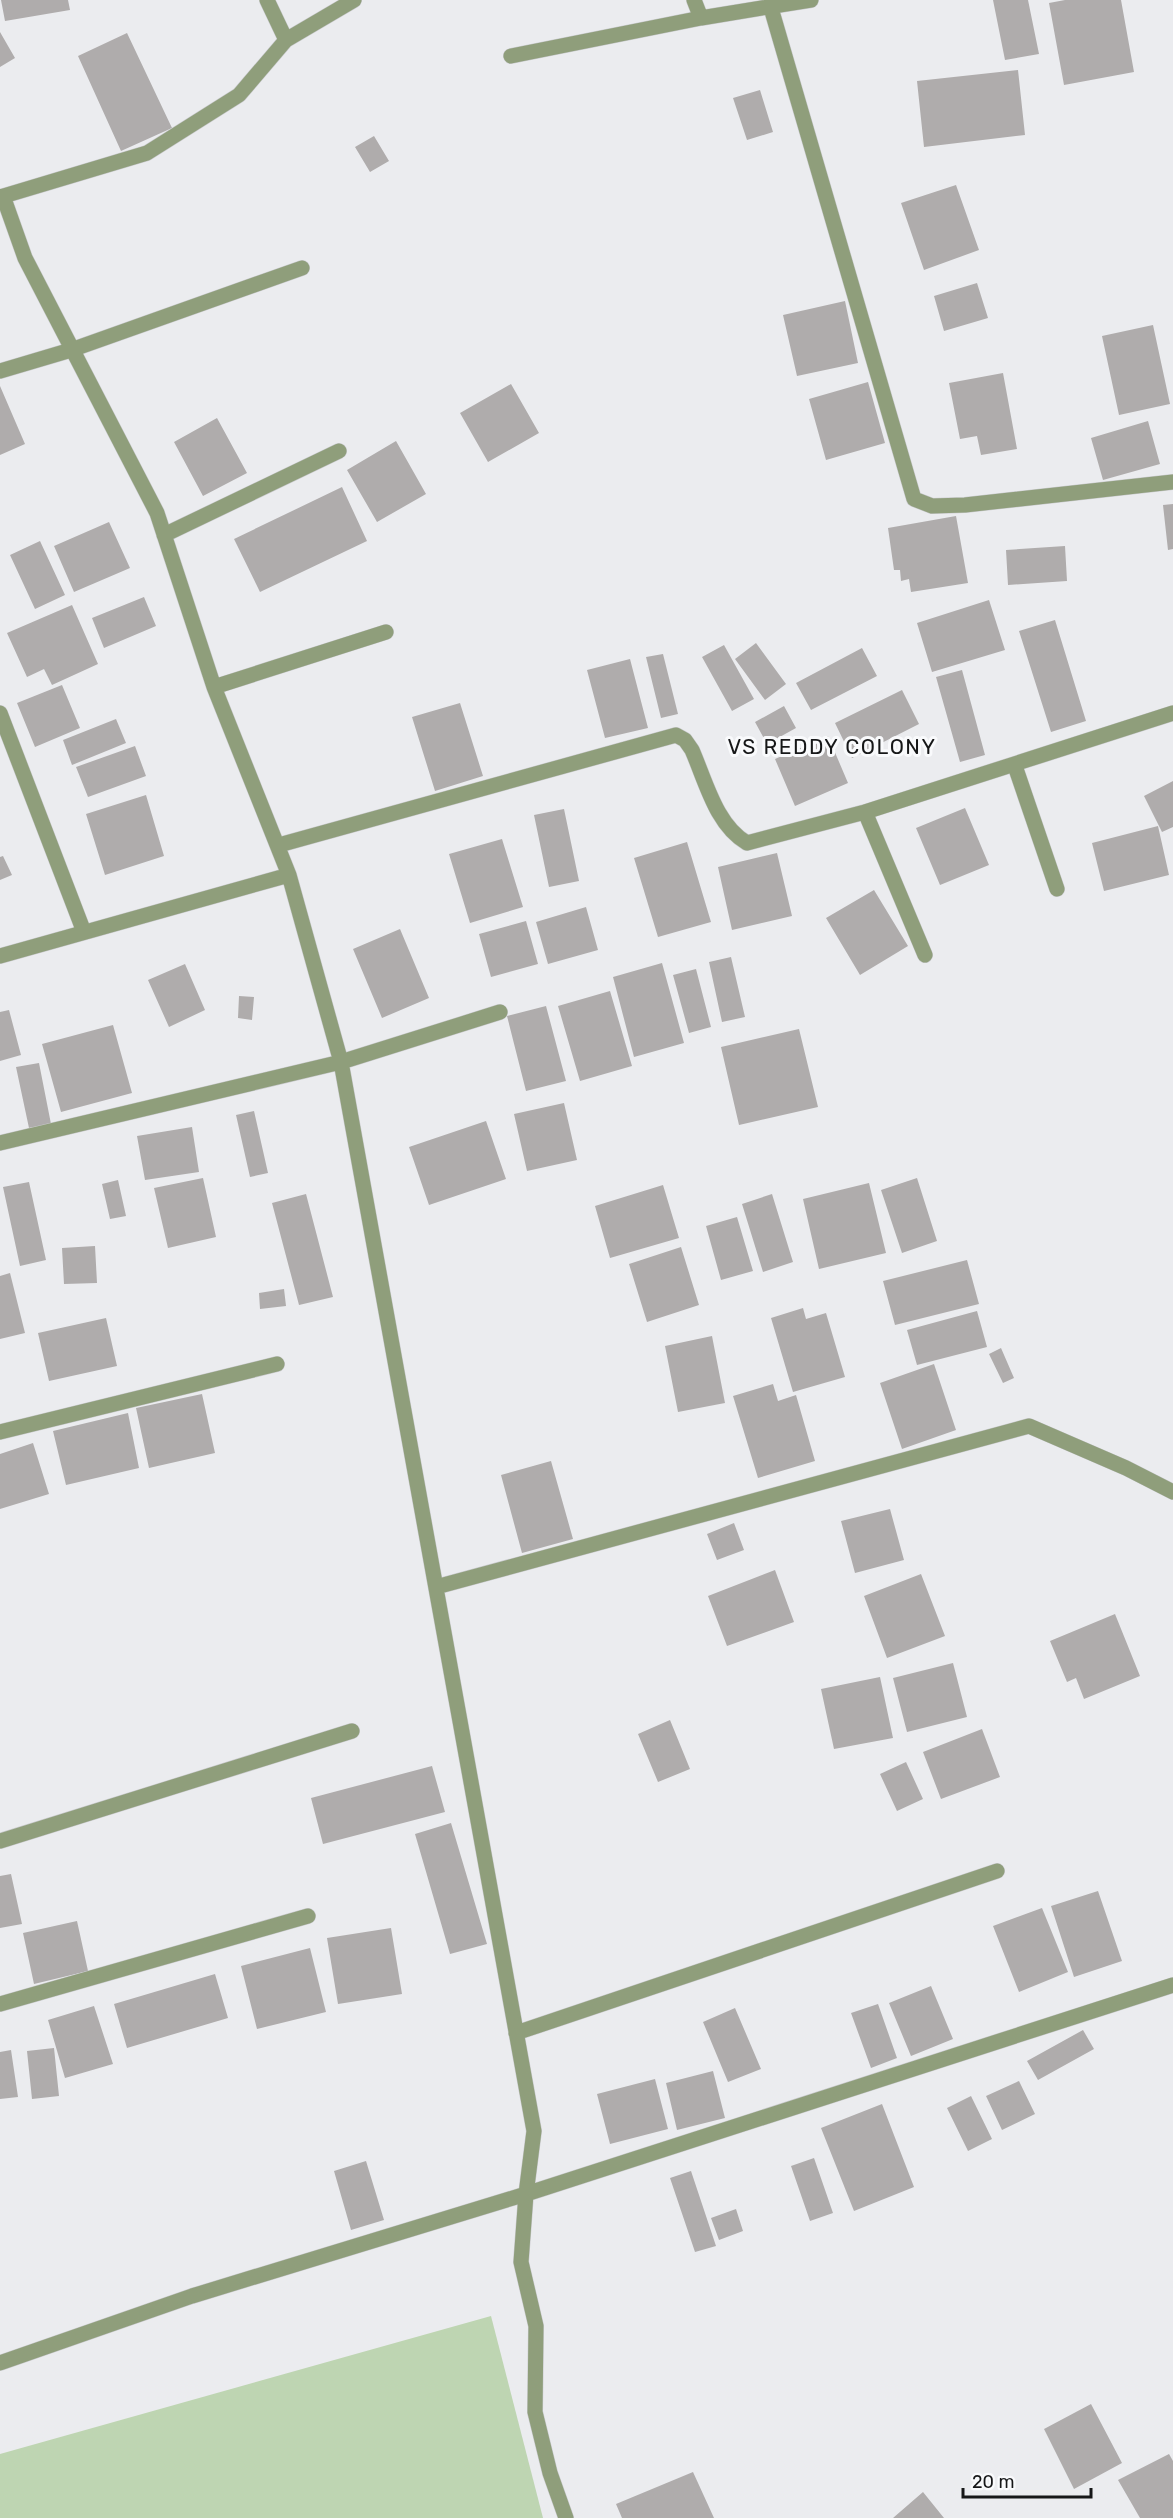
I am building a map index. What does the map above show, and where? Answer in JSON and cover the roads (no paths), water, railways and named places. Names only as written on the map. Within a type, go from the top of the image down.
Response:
[{"type":"street","points":[[267,0],[286,40]]},
{"type":"street","points":[[354,0],[286,40],[239,95],[147,153],[2,196],[25,258],[157,513],[214,687],[279,845],[340,1062],[534,2131],[521,2262],[536,2326],[535,2412],[550,2473],[566,2518]]},
{"type":"street","points":[[694,0],[701,18]]},
{"type":"street","points":[[511,56],[701,18],[811,0]]},
{"type":"street","points":[[771,8],[914,499],[932,506],[966,505],[1173,482]]},
{"type":"street","points":[[0,371],[71,350],[302,268]]},
{"type":"street","points":[[164,535],[339,450]]},
{"type":"street","points":[[214,687],[386,632]]},
{"type":"street","points":[[0,713],[84,932]]},
{"type":"street","points":[[279,845],[676,735],[685,740],[692,750],[725,826],[736,837],[747,843],[865,812],[1015,766],[1173,713]]},
{"type":"street","points":[[1015,766],[1057,889]]},
{"type":"street","points":[[865,812],[925,955]]},
{"type":"street","points":[[0,956],[289,875]]},
{"type":"street","points":[[0,1143],[340,1062],[500,1012]]},
{"type":"street","points":[[0,1432],[277,1364]]},
{"type":"street","points":[[435,1587],[1029,1426],[1126,1468],[1173,1492]]},
{"type":"street","points":[[0,1841],[352,1731]]},
{"type":"street","points":[[516,2033],[997,1871]]},
{"type":"street","points":[[0,2004],[308,1916]]},
{"type":"street","points":[[0,2363],[192,2296],[526,2194],[1173,1985]]},
{"type":"district","name":"VS REDDY COLONY","points":[[832,747]]}]
